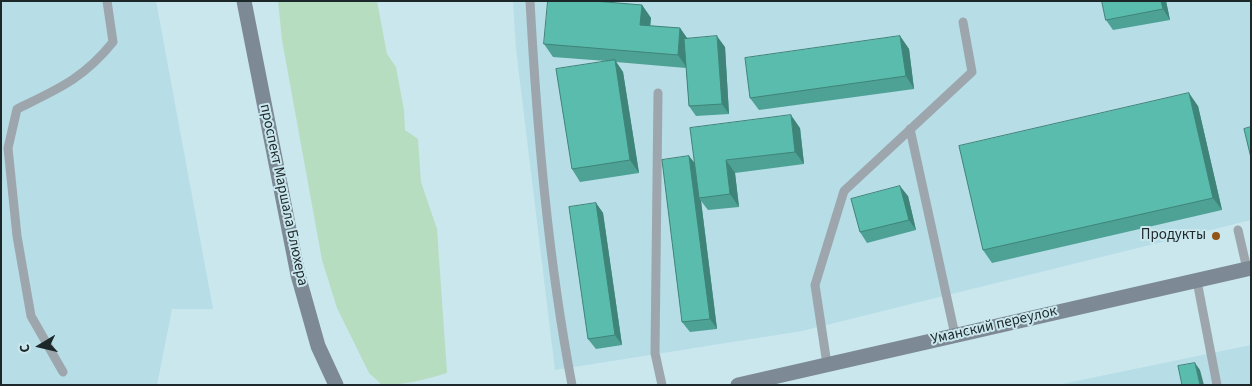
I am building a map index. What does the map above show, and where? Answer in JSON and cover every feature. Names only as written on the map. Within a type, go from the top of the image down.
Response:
[{"type":"street","name":"проспект Маршала Блюхера","points":[[244,1],[298,275],[318,346],[336,385]]},
{"type":"street","name":"Уманский переулок","points":[[738,385],[1249,268]]},
{"type":"lane","points":[[63,372],[30,316],[17,236],[8,148],[17,109],[73,82],[96,63],[113,42],[107,1]]},
{"type":"lane","points":[[530,1],[536,108],[563,339],[572,385]]},
{"type":"lane","points":[[827,364],[815,285],[844,191],[972,72],[963,22]]},
{"type":"lane","points":[[658,93],[655,353],[662,385]]},
{"type":"lane","points":[[910,129],[956,335]]},
{"type":"lane","points":[[1238,230],[1249,268]]},
{"type":"lane","points":[[1197,281],[1218,385]]},
{"type":"shaded area","points":[[1,1],[156,1],[213,309],[172,309],[157,385],[1,385]]},
{"type":"shaded area","points":[[513,1],[1251,1],[1251,220],[802,331],[555,370],[516,49]]},
{"type":"shaded area","points":[[1251,345],[1251,385],[1057,385]]},
{"type":"green space","points":[[278,1],[377,1],[387,54],[396,67],[404,110],[405,130],[418,139],[421,182],[437,229],[447,373],[414,382],[382,385],[369,373],[337,308],[322,260],[282,40]]},
{"type":"building","points":[[548,1],[594,1],[642,5],[640,25],[680,28],[678,55],[544,44]]},
{"type":"building","points":[[1102,1],[1161,1],[1163,9],[1106,20]]},
{"type":"building","points":[[717,36],[722,104],[689,106],[684,39]]},
{"type":"building","points":[[900,36],[906,76],[750,98],[745,58]]},
{"type":"building","points":[[615,60],[630,160],[572,169],[556,69]]},
{"type":"building","points":[[1189,93],[1213,198],[983,250],[959,146]]},
{"type":"building","points":[[791,115],[795,152],[726,160],[730,194],[699,198],[690,128]]},
{"type":"building","points":[[1251,127],[1251,158],[1244,129]]},
{"type":"building","points":[[689,156],[710,319],[682,322],[662,160]]},
{"type":"building","points":[[900,186],[909,220],[860,232],[851,199]]},
{"type":"building","points":[[596,203],[615,335],[588,339],[569,207]]},
{"type":"building","points":[[1195,363],[1200,385],[1182,385],[1178,366]]},
{"type":"place","name":"Продукты","points":[[1216,236]]}]
